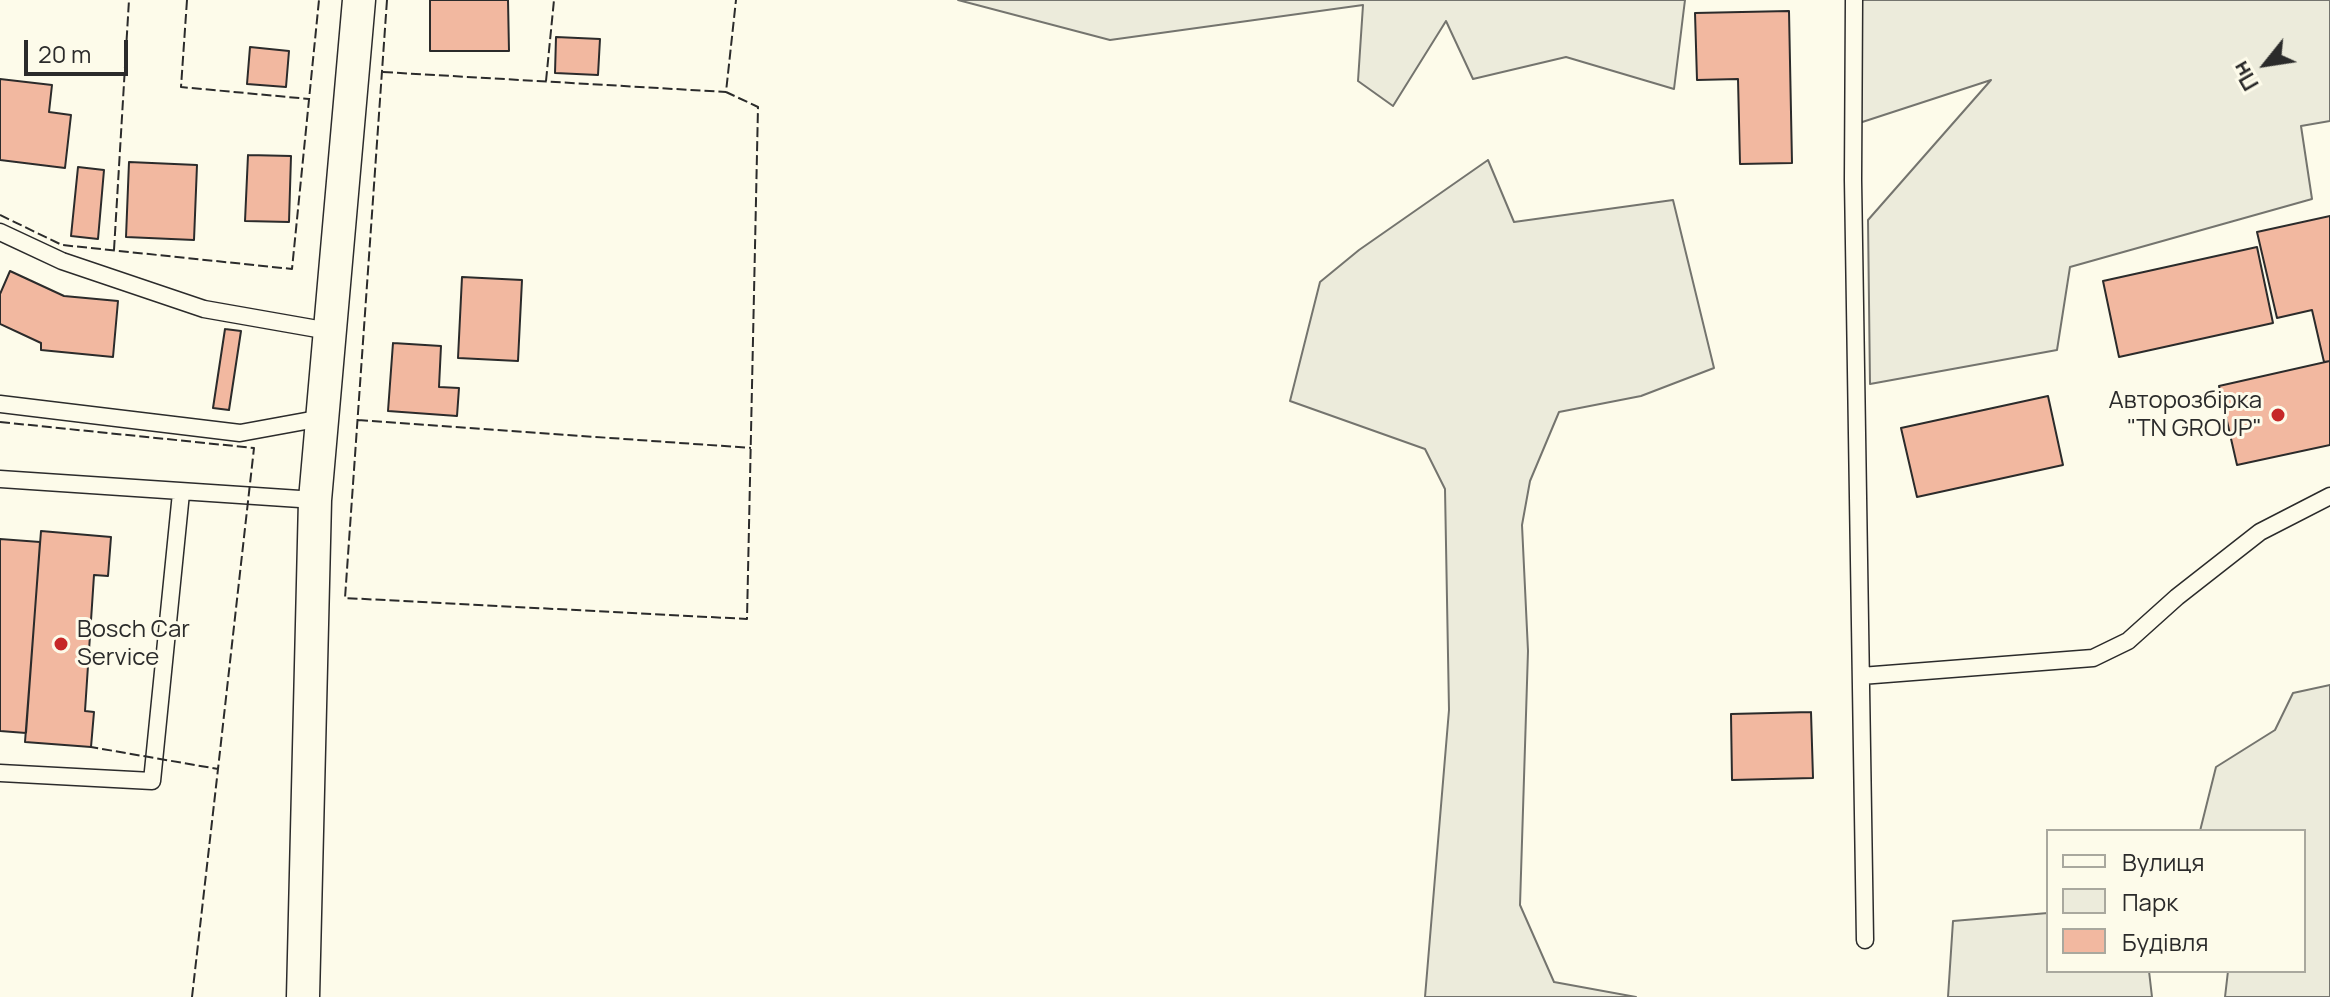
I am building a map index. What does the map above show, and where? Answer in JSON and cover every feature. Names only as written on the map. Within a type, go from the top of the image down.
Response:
[{"type":"street","points":[[303,997],[315,500],[359,0]]},
{"type":"lane","points":[[1854,0],[1853,180],[1865,940]]},
{"type":"lane","points":[[0,232],[62,261],[204,309],[329,331]]},
{"type":"lane","points":[[0,404],[240,433],[322,418]]},
{"type":"lane","points":[[0,479],[315,500]]},
{"type":"lane","points":[[0,773],[152,781],[181,493]]},
{"type":"lane","points":[[1861,676],[2093,658],[2128,641],[2177,597],[2260,532],[2330,496]]},
{"type":"green space","points":[[958,0],[1685,0],[1674,89],[1566,57],[1473,79],[1446,21],[1393,106],[1358,81],[1363,5],[1110,40]]},
{"type":"green space","points":[[1851,0],[2330,0],[2330,121],[2301,126],[2312,199],[2070,267],[2057,350],[1870,384],[1868,220],[1991,80],[1847,127]]},
{"type":"green space","points":[[1488,160],[1514,222],[1673,200],[1714,368],[1641,396],[1559,412],[1530,481],[1522,525],[1528,651],[1520,905],[1554,982],[1636,997],[1425,997],[1449,710],[1445,489],[1425,449],[1290,401],[1320,282],[1359,250]]},
{"type":"green space","points":[[2330,685],[2330,997],[2225,997],[2228,973],[2306,973],[2306,829],[2200,829],[2216,767],[2275,730],[2293,693]]},
{"type":"green space","points":[[2046,913],[2046,973],[2149,973],[2152,997],[1948,997],[1953,921]]},
{"type":"building","points":[[430,0],[508,0],[509,51],[430,51]]},
{"type":"building","points":[[1789,11],[1792,163],[1740,164],[1738,79],[1697,80],[1695,13]]},
{"type":"building","points":[[556,37],[600,39],[598,75],[555,73]]},
{"type":"building","points":[[250,47],[289,51],[286,87],[247,84]]},
{"type":"building","points":[[0,79],[52,85],[49,112],[71,115],[65,168],[0,160]]},
{"type":"building","points":[[248,155],[291,156],[289,222],[245,221]]},
{"type":"building","points":[[129,162],[197,165],[194,240],[126,237]]},
{"type":"building","points":[[78,167],[104,170],[98,239],[71,236]]},
{"type":"building","points":[[2330,216],[2330,361],[2324,362],[2312,310],[2277,318],[2257,232]]},
{"type":"building","points":[[2257,247],[2273,323],[2119,357],[2103,281]]},
{"type":"building","points":[[10,271],[64,296],[118,301],[113,357],[41,350],[41,343],[0,324],[0,294]]},
{"type":"building","points":[[462,277],[522,280],[518,361],[458,358]]},
{"type":"building","points":[[225,329],[241,331],[229,410],[213,408]]},
{"type":"building","points":[[393,343],[441,346],[439,387],[459,388],[457,416],[388,411]]},
{"type":"building","name":"Авторозбірка \"TN GROUP\"","points":[[2330,361],[2330,445],[2237,465],[2219,386]]},
{"type":"building","points":[[2048,396],[2063,465],[1917,497],[1901,428]]},
{"type":"building","name":"Bosch Car Service","points":[[41,531],[111,537],[108,576],[94,575],[85,711],[94,712],[91,747],[25,742]]},
{"type":"building","points":[[0,539],[40,542],[26,733],[0,731]]},
{"type":"building","points":[[1811,712],[1813,778],[1732,780],[1731,714]]},
{"type":"fence","points":[[114,250],[129,0]]},
{"type":"fence","points":[[187,0],[181,87],[309,99]]},
{"type":"fence","points":[[0,215],[62,245],[292,269],[319,0]]},
{"type":"fence","points":[[387,0],[345,598],[747,619],[758,107],[726,92],[736,0]]},
{"type":"fence","points":[[546,81],[554,0]]},
{"type":"fence","points":[[383,72],[726,92]]},
{"type":"fence","points":[[358,420],[751,448]]},
{"type":"fence","points":[[0,422],[254,448],[218,769],[91,747]]},
{"type":"fence","points":[[192,997],[218,769]]},
{"type":"place","name":"Авторозбірка \"TN GROUP\"","points":[[2278,415]]},
{"type":"place","name":"Bosch Car Service","points":[[61,644]]}]
